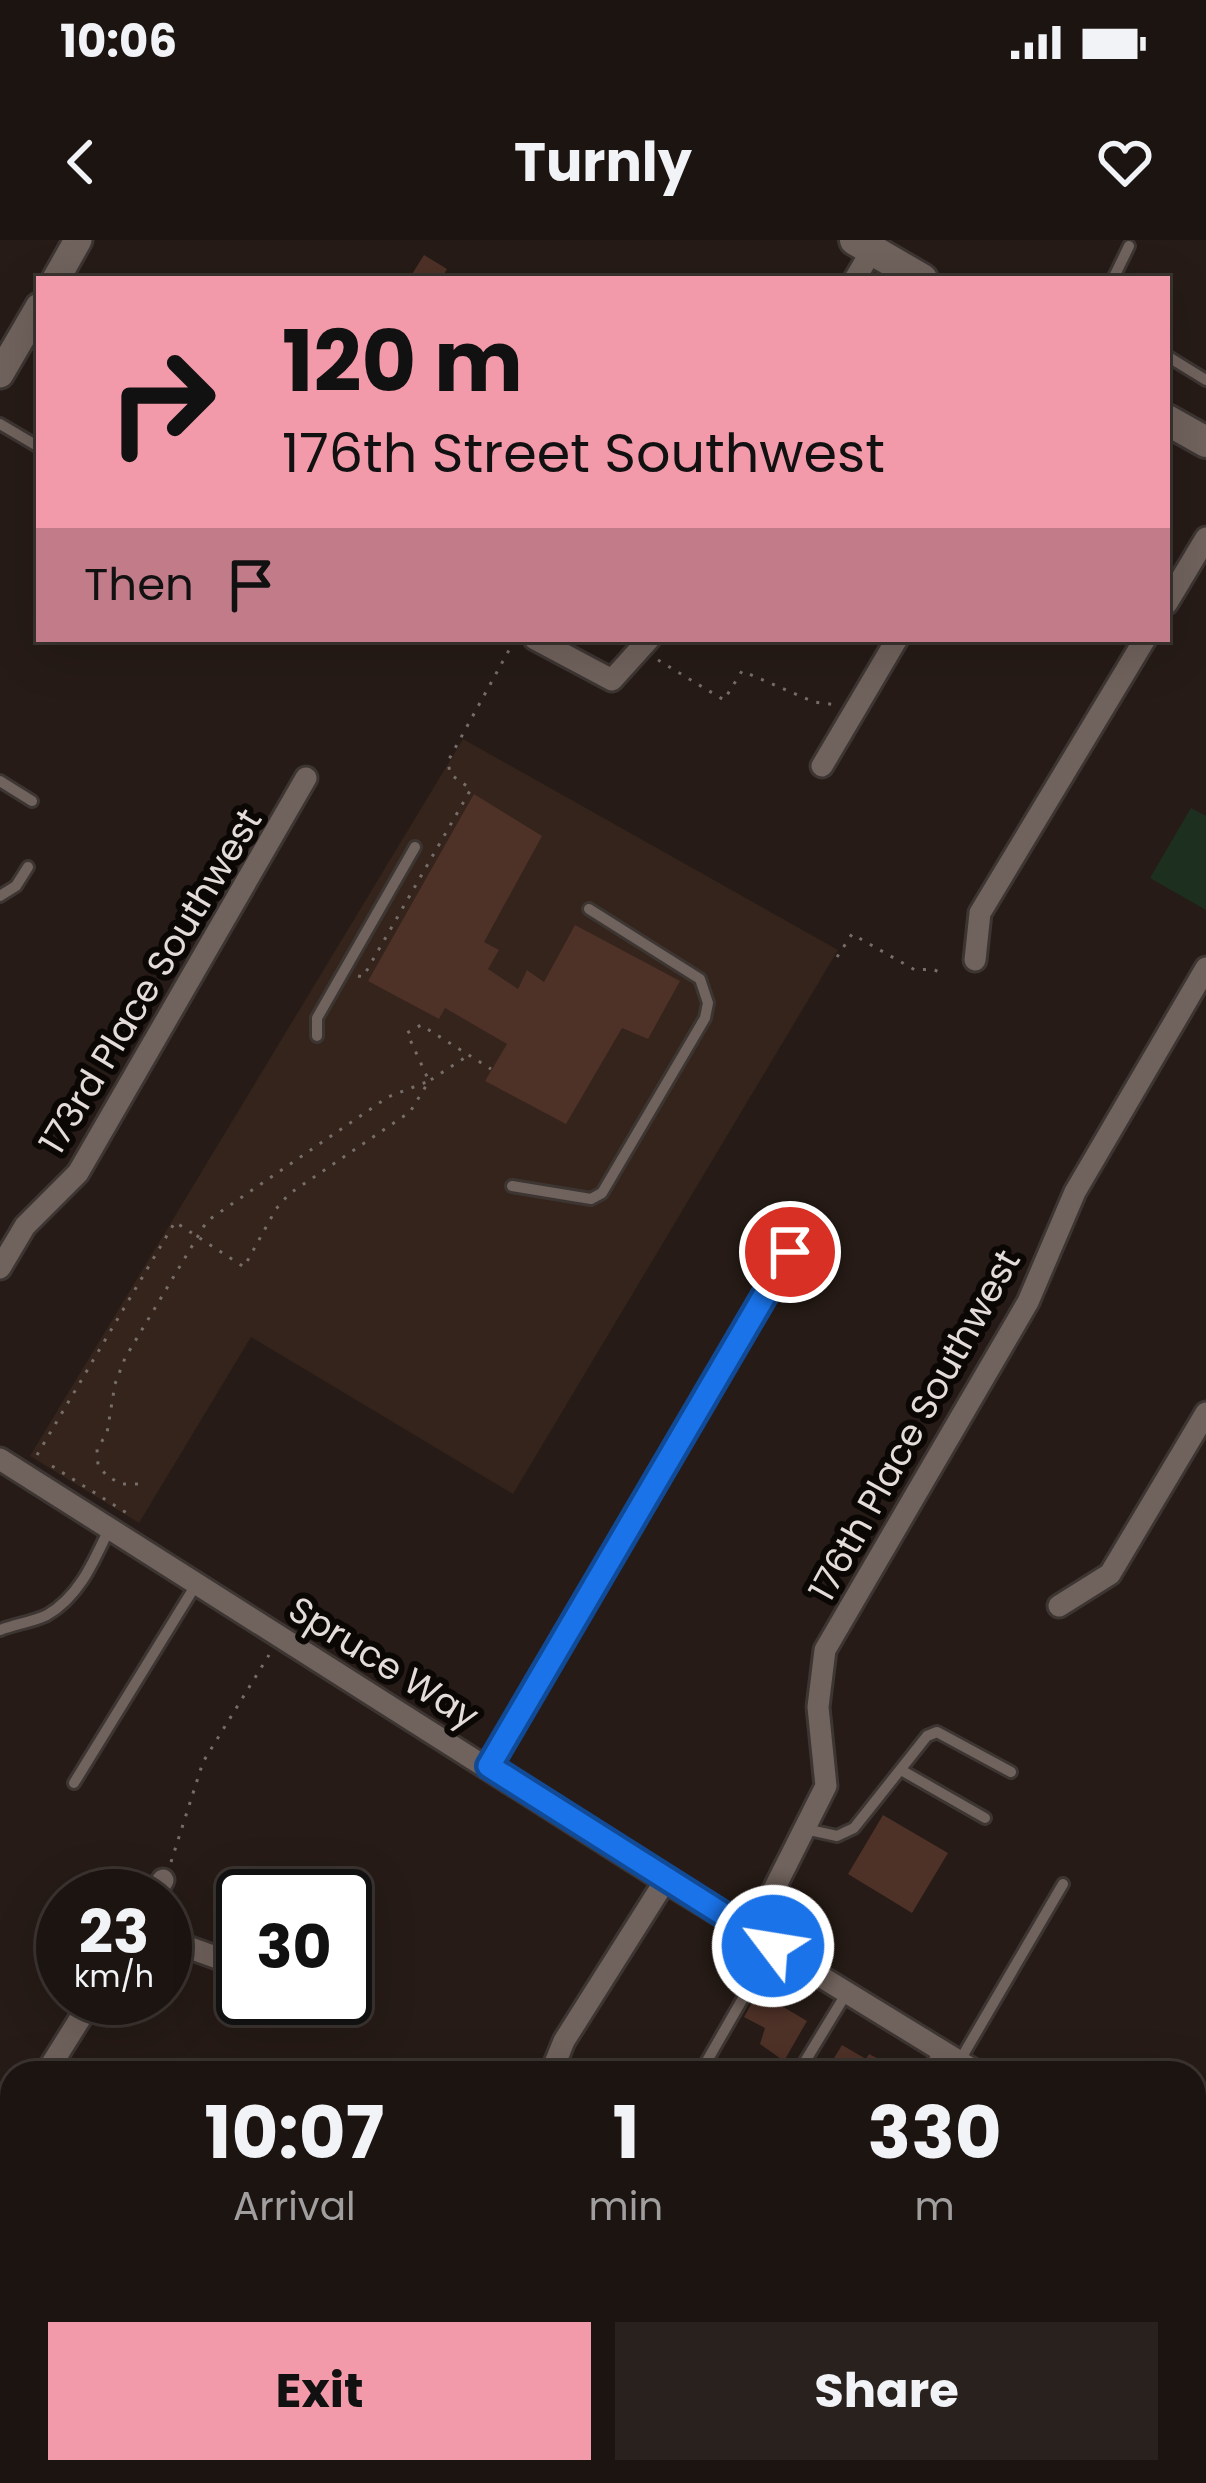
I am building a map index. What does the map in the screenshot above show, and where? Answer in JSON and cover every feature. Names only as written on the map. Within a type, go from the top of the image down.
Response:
[{"type":"main road","points":[[863,245],[917,276]]},
{"type":"main road","points":[[1170,422],[1206,442]]},
{"type":"street","points":[[58,276],[78,240]]},
{"type":"street","points":[[856,276],[863,245]]},
{"type":"street","points":[[3,361],[35,324]]},
{"type":"street","points":[[1170,598],[1206,538]]},
{"type":"street","points":[[542,642],[612,680],[646,642]]},
{"type":"street","points":[[822,766],[895,642]]},
{"type":"street","points":[[974,960],[980,913],[1143,642]]},
{"type":"street","name":"173rd Place Southwest","points":[[0,1268],[25,1226],[78,1172],[306,778]]},
{"type":"street","name":"176th Place Southwest","points":[[752,1933],[826,1786],[818,1707],[825,1650],[1028,1302],[1075,1192],[1206,968]]},
{"type":"street","points":[[489,1766],[790,1252]]},
{"type":"street","points":[[1059,1606],[1110,1574],[1206,1413]]},
{"type":"street","name":"Spruce Way","points":[[0,1459],[955,2061]]},
{"type":"street","points":[[556,2061],[665,1881]]},
{"type":"street","points":[[54,2061],[76,2025]]},
{"type":"lane","points":[[1114,276],[1129,246]]},
{"type":"lane","points":[[1170,358],[1206,380]]},
{"type":"lane","points":[[0,424],[36,445]]},
{"type":"lane","points":[[0,782],[32,801]]},
{"type":"lane","points":[[317,1036],[317,1018],[415,847]]},
{"type":"lane","points":[[0,896],[16,886],[28,866]]},
{"type":"lane","points":[[512,1186],[591,1199],[602,1193],[705,1018],[708,1003],[700,979],[589,909]]},
{"type":"lane","points":[[0,1630],[43,1617],[69,1600],[110,1529]]},
{"type":"lane","points":[[74,1783],[196,1583]]},
{"type":"lane","points":[[805,1829],[825,1835],[847,1833],[927,1736],[937,1732],[1011,1772]]},
{"type":"lane","points":[[901,1770],[985,1819]]},
{"type":"lane","points":[[963,2061],[1063,1883]]},
{"type":"lane","points":[[707,2061],[773,1946]]},
{"type":"lane","points":[[805,2061],[847,1992]]},
{"type":"path","points":[[456,742],[513,642]]},
{"type":"path","points":[[646,642],[655,658],[724,700],[742,671],[814,702],[856,709]]},
{"type":"path","points":[[837,957],[852,934],[915,970],[933,969],[944,975]]},
{"type":"path","points":[[429,1081],[407,1034],[421,1025],[491,1069]]},
{"type":"path","points":[[138,1484],[121,1484],[98,1466],[97,1449],[107,1433],[115,1384],[125,1358],[217,1213],[388,1096],[429,1081],[469,1055]]},
{"type":"path","points":[[46,1462],[35,1458],[175,1222],[244,1267],[276,1209],[289,1195],[410,1112],[429,1081]]},
{"type":"path","points":[[167,1869],[203,1762],[280,1636]]},
{"type":"shaded area","points":[[463,739],[838,950],[513,1494],[251,1337],[139,1523],[30,1456]]},
{"type":"green space","points":[[1191,808],[1206,816],[1206,910],[1150,878]]},
{"type":"building","points":[[424,255],[447,269],[443,276],[411,276]]},
{"type":"building","points":[[474,794],[542,836],[484,942],[499,950],[488,969],[518,989],[527,970],[544,982],[575,925],[680,981],[648,1039],[622,1028],[566,1124],[485,1081],[507,1044],[445,1008],[439,1019],[368,981]]},
{"type":"building","points":[[883,1815],[948,1853],[912,1913],[848,1874]]},
{"type":"building","points":[[758,1992],[807,2021],[784,2061],[760,2044],[765,2028],[744,2017]]},
{"type":"building","points":[[842,2045],[866,2059],[869,2054],[883,2061],[832,2061]]},
{"type":"route","points":[[773,1946],[489,1766],[790,1252]]}]
